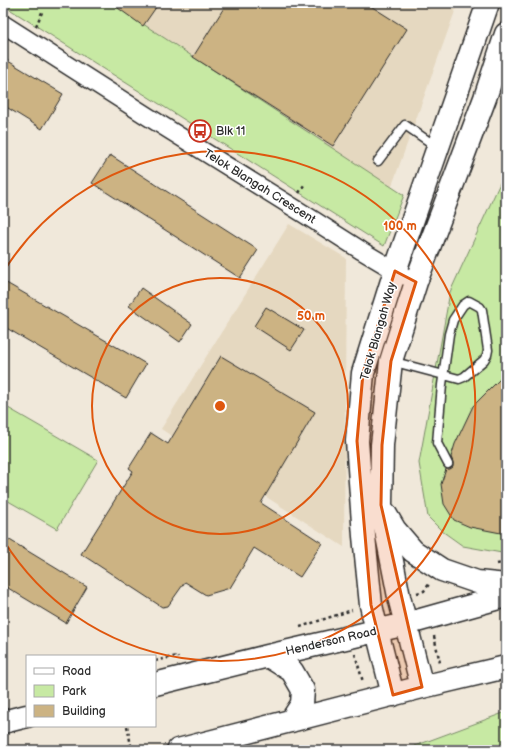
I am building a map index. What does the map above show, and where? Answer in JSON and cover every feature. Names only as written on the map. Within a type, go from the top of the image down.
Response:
[{"type":"main road","name":"Telok Blangah Way","points":[[393,695],[371,605],[364,536],[357,441],[363,373],[395,271],[488,3]]},
{"type":"main road","name":"Telok Blangah Way","points":[[422,687],[399,597],[381,505],[382,445],[391,361],[416,282],[485,98],[506,34]]},
{"type":"main road","points":[[381,505],[395,530],[413,550],[442,570],[477,582],[506,585]]},
{"type":"main road","name":"Henderson Road","points":[[156,684],[406,624],[506,596]]},
{"type":"main road","points":[[268,656],[292,671],[303,690],[302,704],[291,721]]},
{"type":"main road","points":[[178,750],[444,681],[506,667]]},
{"type":"main road","points":[[3,722],[26,716]]},
{"type":"street","name":"Telok Blangah Crescent","points":[[3,24],[362,251],[416,282]]},
{"type":"lane","points":[[378,161],[405,125],[438,147]]},
{"type":"lane","points":[[391,361],[444,375],[459,379],[461,379],[484,360],[487,355],[488,350],[483,313],[480,307],[468,301],[463,305],[453,320],[449,334],[444,375],[437,443],[448,464]]},
{"type":"path","points":[[37,25],[43,10]]},
{"type":"path","points":[[300,191],[304,185]]},
{"type":"path","points":[[424,591],[444,681]]},
{"type":"path","points":[[348,610],[350,637],[368,701]]},
{"type":"path","points":[[127,727],[132,750]]},
{"type":"highlighted area","points":[[395,271],[416,282],[391,361],[382,445],[381,505],[422,687],[393,695],[371,605],[357,441],[363,373]]},
{"type":"shaded area","points":[[23,3],[458,3],[377,227]]},
{"type":"shaded area","points":[[289,224],[346,258],[344,547],[161,429]]},
{"type":"green space","points":[[3,3],[111,3],[404,195],[384,246],[3,5]]},
{"type":"green space","points":[[506,170],[506,552],[502,553],[463,546],[442,531],[428,517],[419,463],[450,292]]},
{"type":"green space","points":[[3,405],[98,460],[57,529],[3,498]]},
{"type":"green space","points":[[506,712],[506,750],[404,750]]},
{"type":"building","points":[[111,3],[159,3],[143,26]]},
{"type":"building","points":[[227,3],[366,3],[407,29],[333,146],[193,57]]},
{"type":"building","points":[[3,58],[63,94],[42,129],[3,105]]},
{"type":"building","points":[[110,155],[258,250],[240,278],[92,183]]},
{"type":"building","points":[[3,281],[146,364],[126,398],[3,326]]},
{"type":"building","points":[[141,288],[192,324],[180,342],[129,306]]},
{"type":"building","points":[[266,307],[304,330],[291,350],[254,326]]},
{"type":"building","points":[[221,356],[315,412],[261,503],[322,543],[300,577],[254,548],[230,588],[206,595],[185,582],[168,606],[162,607],[81,554],[133,471],[129,468],[151,433],[168,444]]},
{"type":"building","points":[[506,373],[506,534],[470,527],[454,520],[444,504],[441,484],[446,469],[453,467],[451,457],[455,444],[473,406]]},
{"type":"building","points":[[3,536],[87,587],[66,623],[3,585]]},
{"type":"place","name":"Blk 11","points":[[200,131]]}]
